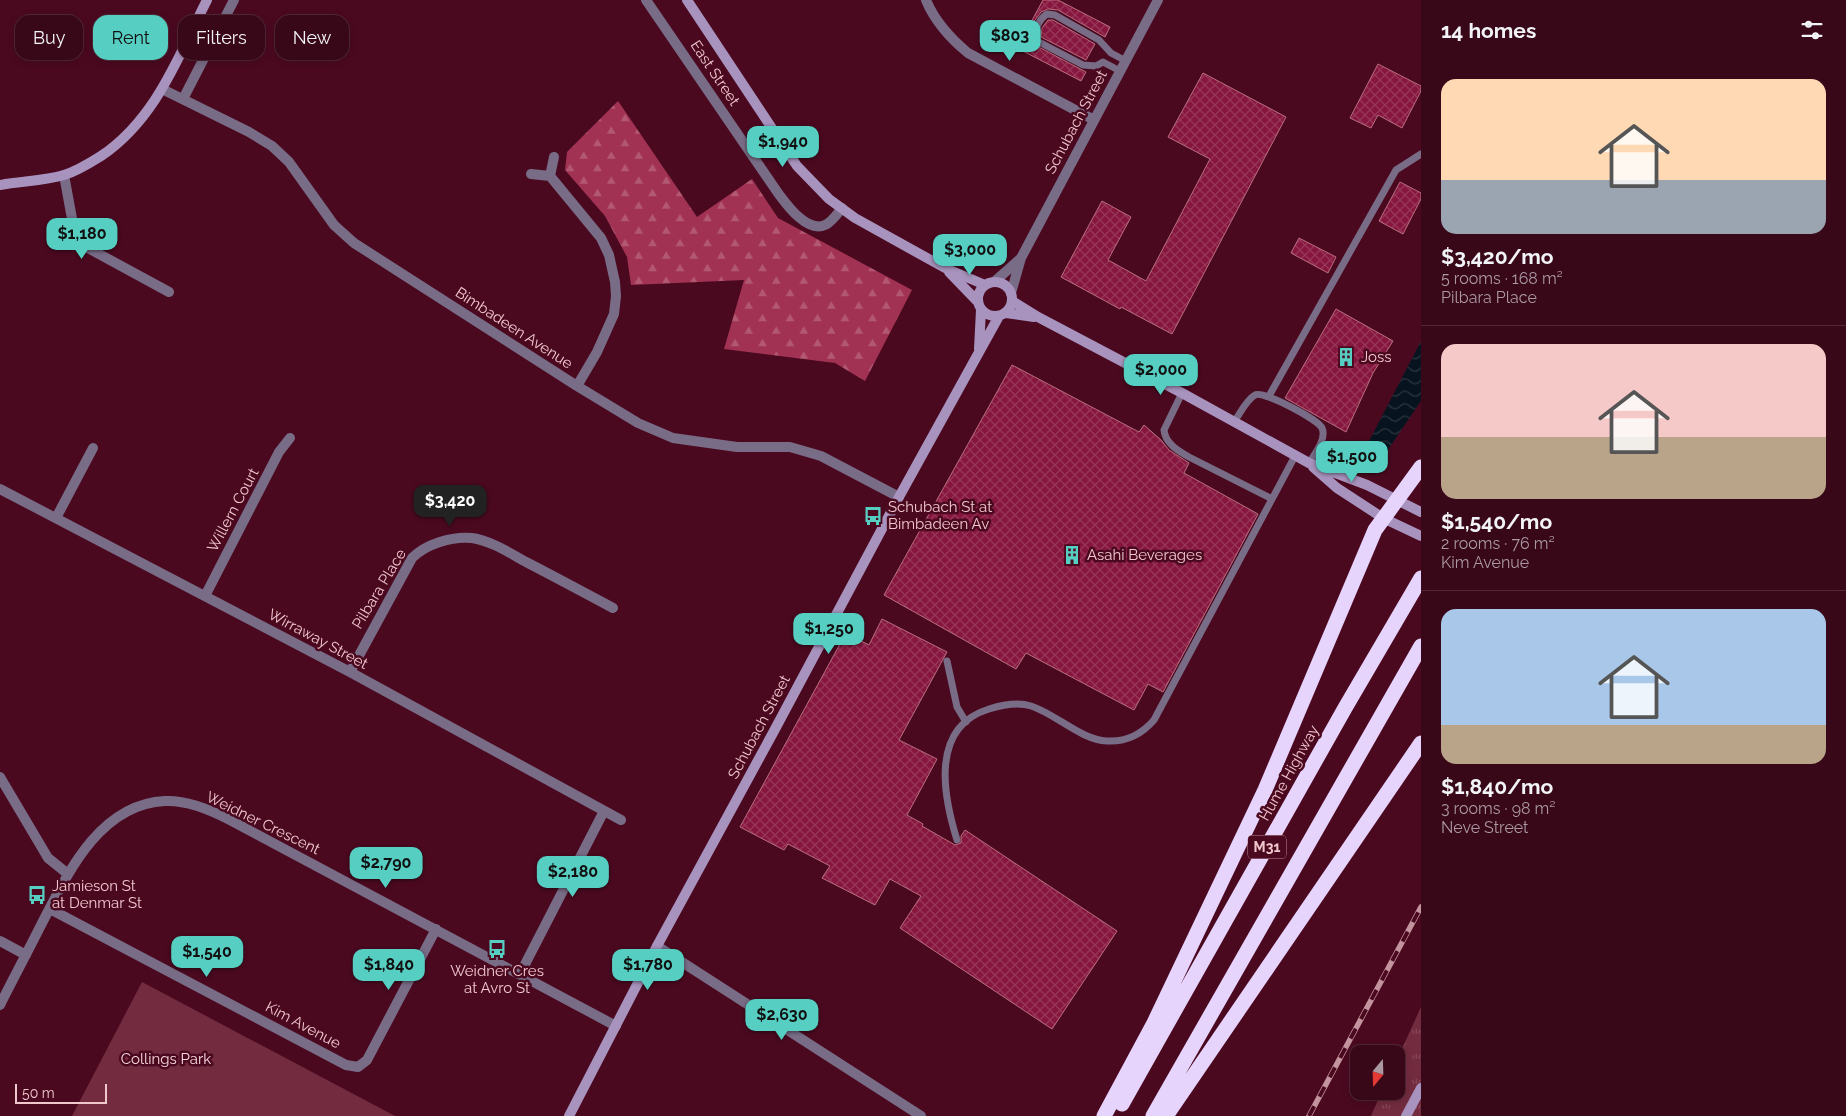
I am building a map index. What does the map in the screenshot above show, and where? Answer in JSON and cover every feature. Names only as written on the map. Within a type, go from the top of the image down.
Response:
[{"type":"highway","points":[[1104,1116],[1154,1023],[1248,824],[1375,530],[1421,467]]},
{"type":"highway","name":"Hume Highway","points":[[1115,1116],[1345,708],[1421,578]]},
{"type":"highway","name":"M31","points":[[1152,1116],[1421,646]]},
{"type":"highway","points":[[1166,1116],[1421,743]]},
{"type":"main road","points":[[0,185],[64,175],[90,163],[114,147],[144,116],[162,89],[207,0]]},
{"type":"main road","name":"East Street","points":[[687,0],[797,166],[817,187],[842,208],[870,227],[945,268],[990,283]]},
{"type":"main road","name":"East Street","points":[[945,268],[979,306]]},
{"type":"main road","points":[[1038,318],[1002,315],[992,317],[979,306],[979,292],[990,283],[1004,285],[1012,297],[1038,318],[1182,393],[1295,456],[1367,485],[1421,512]]},
{"type":"main road","points":[[1002,315],[1010,308],[1012,297]]},
{"type":"main road","name":"Schubach Street","points":[[978,353],[979,306]]},
{"type":"main road","name":"Schubach Street","points":[[569,1116],[657,946],[899,497],[978,353],[1002,315]]},
{"type":"main road","points":[[1309,463],[1337,488],[1382,518],[1421,536]]},
{"type":"main road","points":[[1406,1116],[1421,1088]]},
{"type":"street","points":[[183,99],[234,0]]},
{"type":"street","name":"East Street","points":[[646,0],[792,211],[810,225],[820,226],[828,223],[842,208]]},
{"type":"street","points":[[926,0],[934,18],[955,42],[968,53],[1094,120]]},
{"type":"street","name":"Schubach Street","points":[[1012,297],[1021,258],[1158,0]]},
{"type":"street","name":"Bimbadeen Avenue","points":[[162,89],[250,132],[272,146],[289,162],[334,225],[354,243],[638,423],[673,438],[737,447],[790,447],[821,456],[899,497]]},
{"type":"street","points":[[550,176],[554,157]]},
{"type":"street","points":[[531,174],[550,176],[601,238],[609,255],[615,282],[614,314],[597,352],[577,386]]},
{"type":"street","points":[[64,175],[75,234],[88,248],[168,292]]},
{"type":"street","name":"Schubach Street","points":[[990,283],[1021,258]]},
{"type":"street","name":"Willern Court","points":[[204,596],[280,452],[290,438]]},
{"type":"street","points":[[56,518],[92,448]]},
{"type":"street","name":"Wirraway Street","points":[[0,489],[350,672],[621,820]]},
{"type":"street","name":"Pilbara Place","points":[[350,672],[412,558],[417,553],[446,540],[474,538],[497,546],[614,608]]},
{"type":"street","points":[[0,777],[48,858],[68,874]]},
{"type":"street","name":"Weidner Crescent","points":[[0,1005],[68,874],[90,842],[111,822],[126,812],[145,804],[165,801],[185,803],[211,811],[230,820],[616,1026]]},
{"type":"street","points":[[520,974],[604,811]]},
{"type":"street","name":"Kim Avenue","points":[[50,909],[346,1065],[358,1067],[367,1060],[436,929]]},
{"type":"street","points":[[0,941],[26,955]]},
{"type":"street","points":[[657,946],[921,1116]]},
{"type":"lane","points":[[1120,71],[1103,62],[1096,66],[1083,65],[1037,41],[1035,35],[1042,18],[1047,14],[1055,15],[1099,40],[1111,53],[1126,60]]},
{"type":"lane","points":[[1269,396],[1396,170],[1421,154]]},
{"type":"lane","points":[[1182,393],[1164,430],[1164,437],[1176,449],[1189,457],[1272,499]]},
{"type":"lane","points":[[1234,422],[1255,395],[1260,394],[1269,396],[1314,420],[1322,428],[1322,438],[1309,463]]},
{"type":"lane","points":[[958,840],[950,815],[946,758],[950,740],[970,718],[999,706],[1021,704],[1037,709],[1095,739],[1118,740],[1139,734],[1154,720],[1295,456]]},
{"type":"lane","points":[[947,661],[958,707],[966,722]]},
{"type":"green space","points":[[618,101],[697,217],[752,179],[778,218],[912,290],[865,381],[835,363],[724,349],[744,280],[631,285],[627,257],[605,216],[565,170],[567,152]]},
{"type":"green space","name":"Collings Park","points":[[142,982],[395,1116],[72,1116]]},
{"type":"green space","points":[[1421,1007],[1421,1116],[1371,1116],[1378,1100],[1405,1100],[1404,1045]]},
{"type":"water","points":[[1421,341],[1421,401],[1377,466],[1369,467],[1362,459],[1367,445]]},
{"type":"building","points":[[1043,0],[1058,0],[1110,27],[1105,37],[1058,10],[1048,9],[1041,12],[1035,20],[1030,33],[1033,44],[1086,72],[1081,81],[1017,48]]},
{"type":"building","points":[[1048,20],[1053,20],[1095,44],[1086,60],[1041,37],[1042,28]]},
{"type":"building","points":[[1378,64],[1421,86],[1421,91],[1402,128],[1378,115],[1371,128],[1350,118]]},
{"type":"building","points":[[1203,73],[1286,117],[1172,334],[1121,307],[1120,309],[1061,277],[1102,201],[1131,217],[1108,260],[1146,281],[1210,159],[1168,137]]},
{"type":"building","points":[[1400,182],[1421,193],[1421,199],[1403,234],[1379,221]]},
{"type":"building","points":[[1299,238],[1336,257],[1328,273],[1291,253]]},
{"type":"building","name":"Joss","points":[[1336,309],[1393,341],[1373,373],[1346,432],[1285,398]]},
{"type":"building","name":"Asahi Beverages","points":[[1012,365],[1139,432],[1144,425],[1169,450],[1189,463],[1184,473],[1258,514],[1163,692],[1148,684],[1134,710],[1026,653],[1016,669],[884,595]]},
{"type":"building","points":[[882,619],[947,652],[899,740],[937,759],[907,815],[955,845],[961,843],[961,836],[965,830],[1117,931],[1052,1029],[900,928],[921,896],[890,879],[875,905],[822,878],[830,866],[788,844],[784,850],[740,827],[846,633],[869,645]]},
{"type":"railway","points":[[1309,1116],[1421,907]]},
{"type":"place","name":"Joss","points":[[1346,357]]},
{"type":"place","name":"Schubach St at Bimbadeen Av","points":[[873,516]]},
{"type":"place","name":"Asahi Beverages","points":[[1072,555]]},
{"type":"place","name":"Jamieson St at Denmar St","points":[[37,895]]},
{"type":"place","name":"Weidner Cres at Avro St","points":[[497,949]]}]
